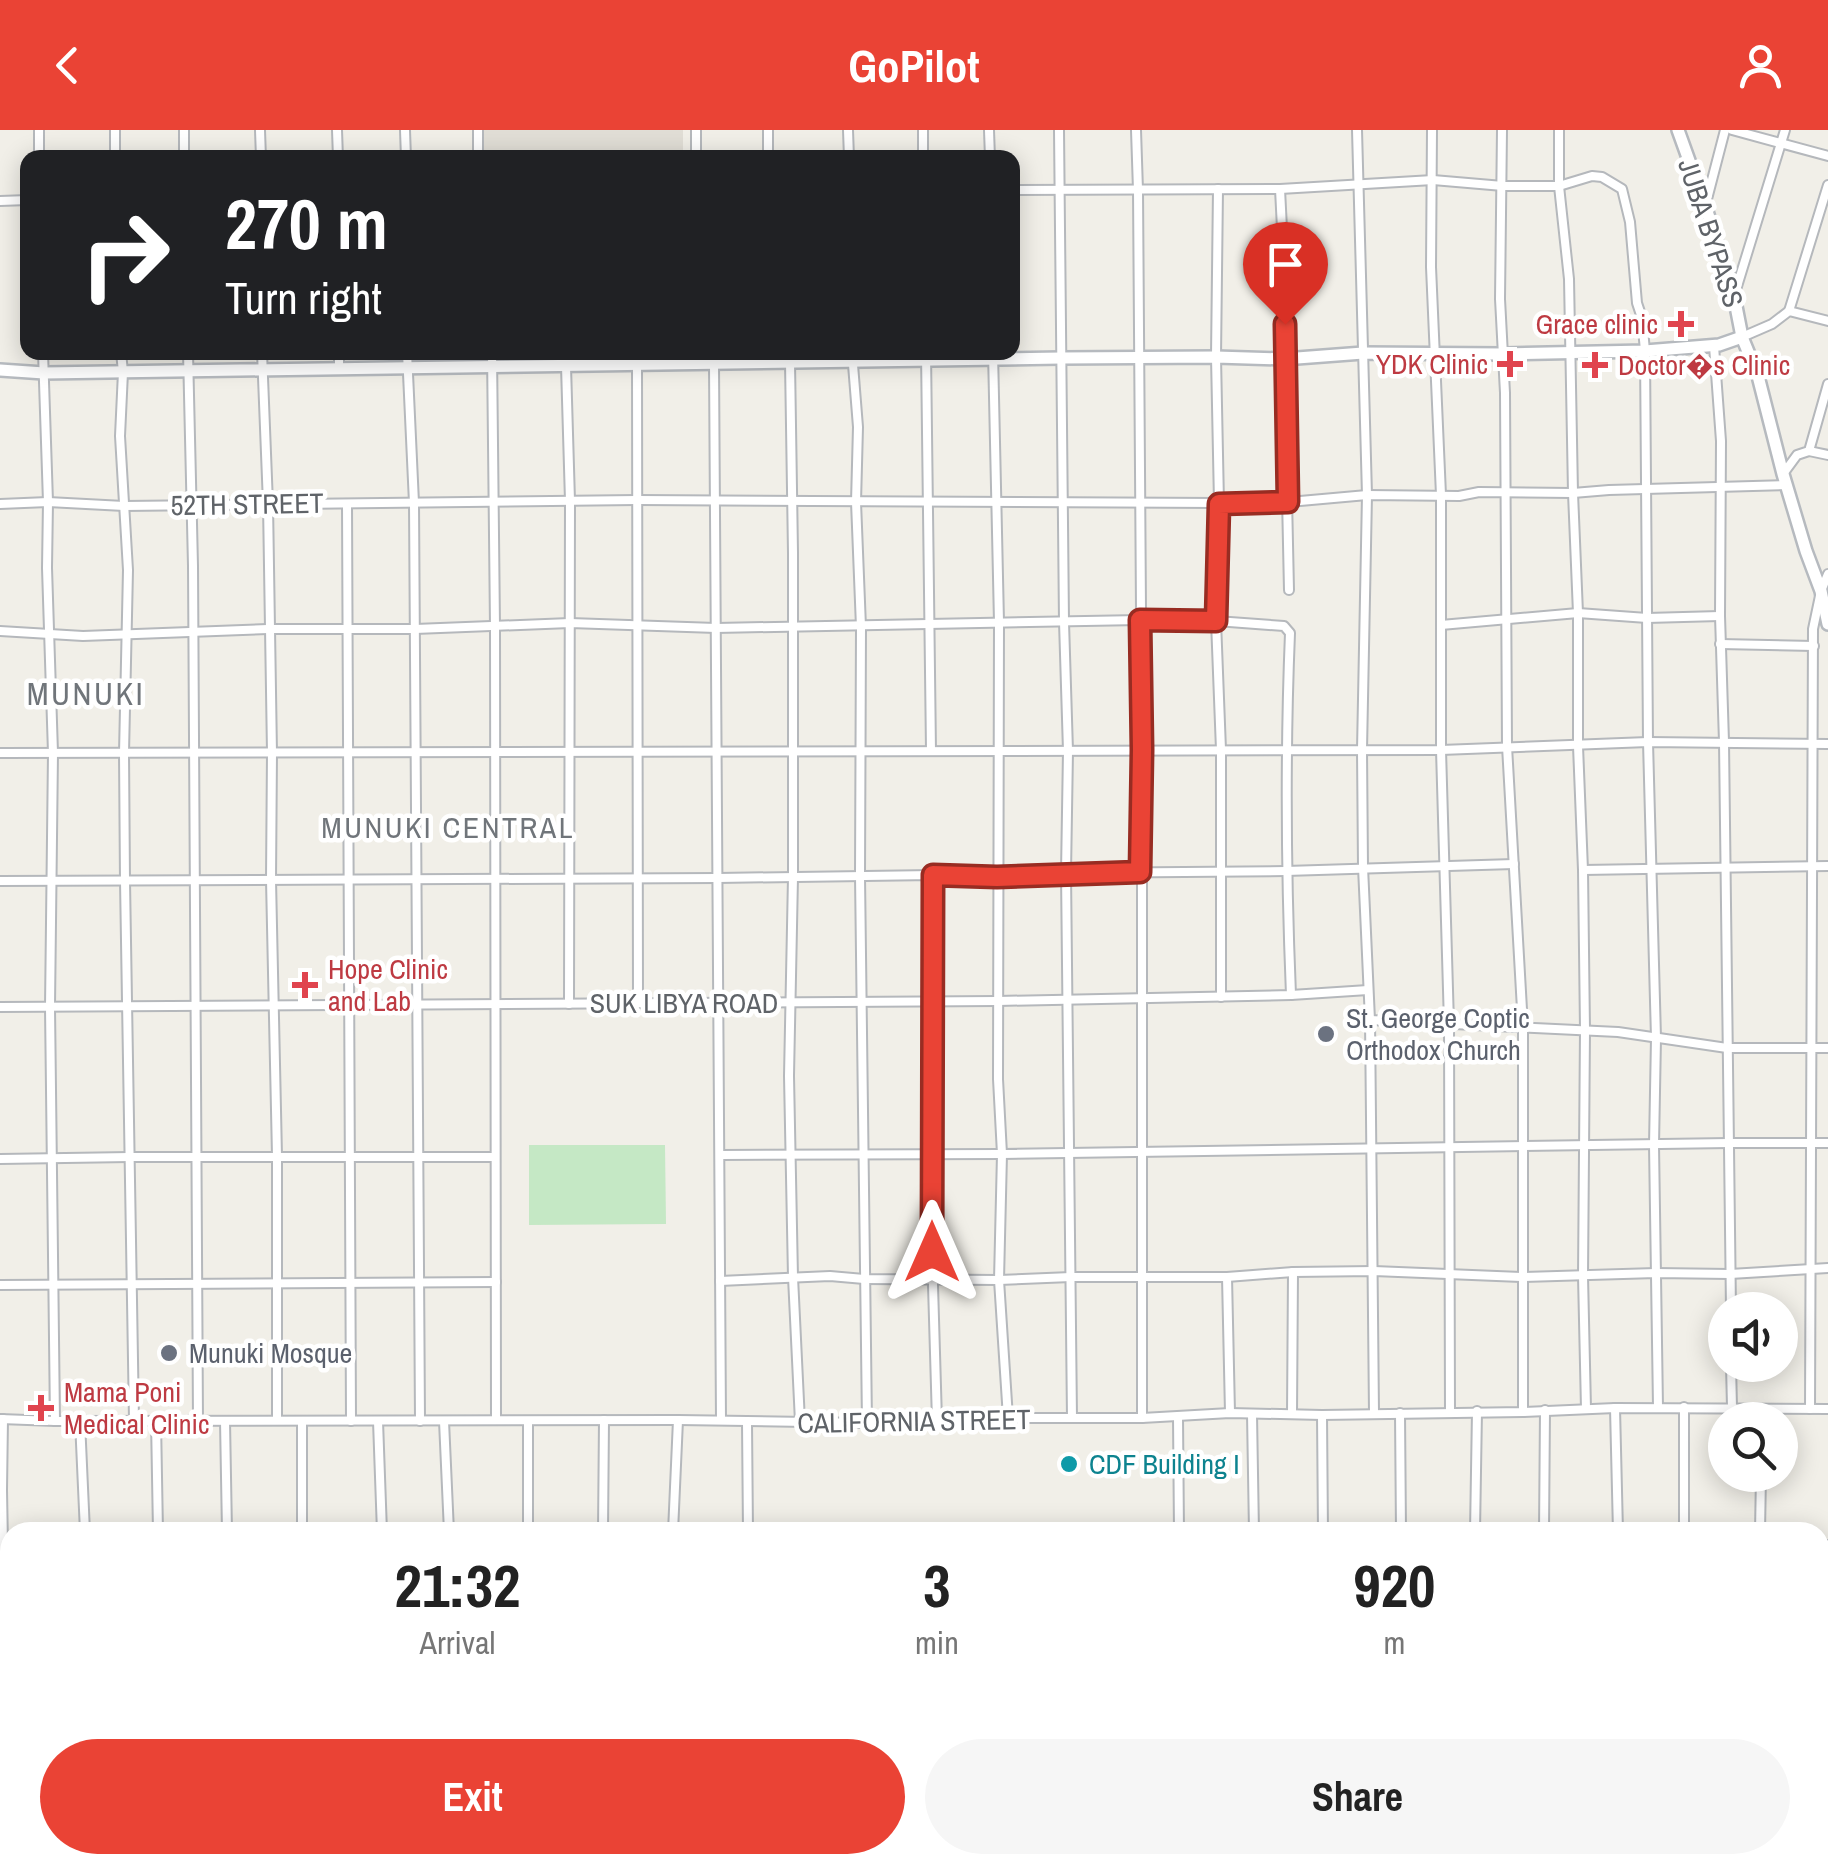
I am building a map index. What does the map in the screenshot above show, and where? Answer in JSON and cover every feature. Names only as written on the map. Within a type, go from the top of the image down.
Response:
[{"type":"street","points":[[1059,130],[1072,1418]]},
{"type":"street","points":[[1136,130],[1142,750],[1142,1418]]},
{"type":"street","points":[[1357,130],[1367,495],[1362,750],[1370,1020],[1374,1413]]},
{"type":"street","points":[[1432,130],[1431,268],[1441,495],[1441,750],[1449,1024],[1450,1412]]},
{"type":"street","points":[[1502,130],[1500,299],[1504,354],[1507,746],[1522,1028],[1523,1412]]},
{"type":"street","points":[[1559,130],[1559,186],[1569,279],[1578,613],[1586,1409]]},
{"type":"street","name":"JUBA BYPASS","points":[[1678,130],[1734,296],[1742,337],[1758,376],[1828,624]]},
{"type":"street","points":[[1705,205],[1729,130],[1828,156]]},
{"type":"street","points":[[1734,296],[1785,130]]},
{"type":"street","points":[[1020,190],[1280,189],[1433,180],[1559,186],[1592,176],[1602,177],[1622,190],[1630,222],[1645,351],[1658,1407]]},
{"type":"street","points":[[1020,357],[1284,359],[1363,353],[1504,354],[1714,346],[1772,324],[1789,312],[1828,185]]},
{"type":"street","points":[[1218,189],[1216,621],[1222,750],[1222,997]]},
{"type":"street","points":[[1280,189],[1285,268],[1290,590]]},
{"type":"street","points":[[1789,312],[1828,321]]},
{"type":"street","points":[[1714,346],[1721,440],[1720,644],[1730,1292]]},
{"type":"street","points":[[43,360],[53,753],[50,1007],[55,1420]]},
{"type":"street","points":[[122,360],[120,436],[128,570],[124,753],[134,1420]]},
{"type":"street","points":[[189,360],[198,1421]]},
{"type":"street","points":[[262,360],[272,752],[277,1420]]},
{"type":"street","points":[[339,360],[340,369]]},
{"type":"street","points":[[407,360],[414,503],[420,1420]]},
{"type":"street","points":[[493,360],[496,1420]]},
{"type":"street","points":[[704,360],[714,364],[750,360]]},
{"type":"street","points":[[779,360],[821,360]]},
{"type":"street","points":[[852,360],[858,428],[856,502],[861,627],[867,1423]]},
{"type":"street","points":[[926,360],[932,751]]},
{"type":"street","points":[[994,360],[1002,1154],[999,1280],[1008,1418]]},
{"type":"street","points":[[563,361],[570,501],[569,1004]]},
{"type":"street","points":[[0,370],[44,374],[631,361],[637,500],[638,1003]]},
{"type":"street","points":[[790,362],[793,877],[789,1076],[800,1422]]},
{"type":"street","points":[[714,364],[722,1420]]},
{"type":"street","points":[[1809,451],[1828,384]]},
{"type":"street","points":[[1785,479],[1797,455],[1809,451],[1828,455]]},
{"type":"street","name":"52TH STREET","points":[[0,504],[637,500],[1219,504],[1367,495],[1573,493],[1785,479]]},
{"type":"street","points":[[346,504],[352,1421]]},
{"type":"street","points":[[1810,1409],[1814,646],[1815,612],[1828,574]]},
{"type":"street","points":[[1441,625],[1578,613],[1648,618],[1720,616]]},
{"type":"street","points":[[0,631],[83,636],[570,623],[716,628],[1140,620],[1284,626],[1290,633],[1286,870],[1291,995]]},
{"type":"street","points":[[1720,644],[1814,646]]},
{"type":"street","points":[[0,753],[1441,750],[1648,742],[1828,744]]},
{"type":"street","points":[[0,881],[997,877],[1066,872],[1514,864]]},
{"type":"street","points":[[1583,870],[1828,866]]},
{"type":"street","points":[[933,875],[932,1154],[937,1420]]},
{"type":"street","name":"SUK LIBYA ROAD","points":[[0,1007],[998,1001],[1368,990]]},
{"type":"street","points":[[1370,1020],[1618,1032],[1727,1048],[1828,1048]]},
{"type":"street","points":[[721,1155],[1828,1143]]},
{"type":"street","points":[[0,1159],[496,1157]]},
{"type":"street","points":[[720,1280],[830,1276],[999,1280],[1374,1271],[1521,1277],[1730,1274],[1828,1268]]},
{"type":"street","points":[[1292,1414],[1293,1272]]},
{"type":"street","points":[[1227,1276],[1230,1413]]},
{"type":"street","points":[[0,1285],[496,1282]]},
{"type":"street","points":[[1684,1407],[1684,1522]]},
{"type":"street","name":"CALIFORNIA STREET","points":[[1,1418],[867,1423],[1230,1413],[1322,1415],[1708,1407]]},
{"type":"street","points":[[1615,1408],[1618,1522]]},
{"type":"street","name":"CALIFORNIA STREET","points":[[1798,1409],[1828,1410]]},
{"type":"street","points":[[1544,1410],[1544,1522]]},
{"type":"street","points":[[1475,1522],[1477,1411]]},
{"type":"street","points":[[1400,1413],[1401,1522]]},
{"type":"street","points":[[1252,1414],[1254,1522]]},
{"type":"street","points":[[1322,1415],[1323,1522]]},
{"type":"street","points":[[1178,1417],[1179,1522]]},
{"type":"street","points":[[1,1418],[4,1522]]},
{"type":"street","points":[[156,1420],[158,1522]]},
{"type":"street","points":[[302,1420],[302,1522]]},
{"type":"street","points":[[603,1522],[604,1420]]},
{"type":"street","points":[[673,1522],[678,1420]]},
{"type":"street","points":[[80,1421],[85,1522]]},
{"type":"street","points":[[225,1421],[227,1522]]},
{"type":"street","points":[[378,1421],[382,1522]]},
{"type":"street","points":[[444,1421],[449,1522]]},
{"type":"street","points":[[528,1421],[528,1522]]},
{"type":"street","points":[[747,1423],[748,1522]]},
{"type":"street","points":[[1760,1522],[1761,1492]]},
{"type":"shaded area","points":[[484,130],[683,130],[683,150],[484,150]]},
{"type":"green space","points":[[529,1145],[665,1145],[666,1224],[529,1225]]},
{"type":"place","name":"Grace clinic","points":[[1681,324]]},
{"type":"place","name":"YDK Clinic","points":[[1510,364]]},
{"type":"place","name":"Doctor�s Clinic","points":[[1595,365]]},
{"type":"place","name":"Hope Clinic and Lab","points":[[305,985]]},
{"type":"place","name":"St. George Coptic Orthodox Church","points":[[1326,1034]]},
{"type":"place","name":"Munuki Mosque","points":[[169,1353]]},
{"type":"place","name":"Mama Poni Medical Clinic","points":[[41,1408]]},
{"type":"place","name":"CDF Building I","points":[[1069,1464]]},
{"type":"district","name":"MUNUKI","points":[[86,693]]},
{"type":"district","name":"MUNUKI CENTRAL","points":[[448,827]]},
{"type":"route","points":[[932,1252],[933,875],[1140,872],[1140,620],[1216,621],[1219,504],[1288,502],[1285,324]]}]
